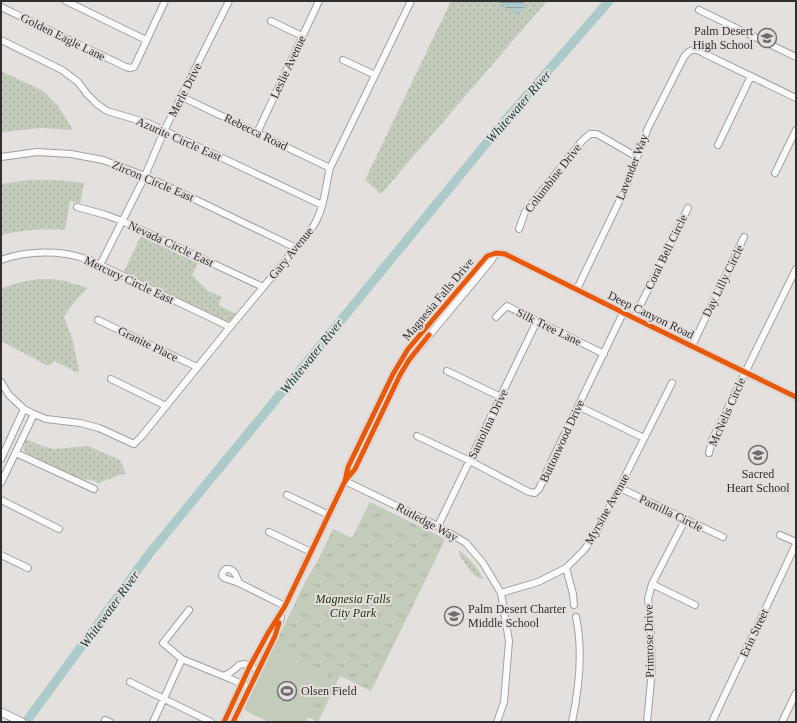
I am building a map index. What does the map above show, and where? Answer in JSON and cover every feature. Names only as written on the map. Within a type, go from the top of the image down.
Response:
[{"type":"main road","points":[[1,712],[22,722]]},
{"type":"street","points":[[66,1],[146,40],[165,1]]},
{"type":"street","name":"Merle Drive","points":[[100,265],[145,176],[164,131],[229,1]]},
{"type":"street","name":"Leslie Avenue","points":[[257,133],[319,1]]},
{"type":"street","name":"Gary Avenue","points":[[34,414],[46,419],[80,423],[113,434],[134,444],[142,437],[197,367],[310,231],[319,217],[330,168],[411,1]]},
{"type":"street","name":"Golden Eagle Lane","points":[[1,7],[130,68],[134,67],[146,40]]},
{"type":"street","points":[[699,10],[796,57]]},
{"type":"street","points":[[271,21],[302,36]]},
{"type":"street","name":"Azurite Circle East","points":[[1,40],[62,70],[78,82],[87,94],[107,111],[148,123],[322,205]]},
{"type":"street","name":"Lavender Way","points":[[577,289],[603,233],[616,210],[648,128],[687,52],[693,49],[700,51],[751,76]]},
{"type":"street","points":[[343,60],[375,75]]},
{"type":"street","points":[[718,145],[751,76],[796,98]]},
{"type":"street","name":"Rebecca Road","points":[[182,97],[330,168]]},
{"type":"street","points":[[775,173],[796,130]]},
{"type":"street","name":"Columbine Drive","points":[[519,229],[525,212],[582,141],[590,134],[598,134],[637,157]]},
{"type":"street","name":"Zircon Circle East","points":[[1,157],[37,152],[70,154],[103,160],[145,176],[296,248]]},
{"type":"street","name":"Nevada Circle East","points":[[77,206],[122,221],[263,288]]},
{"type":"street","name":"Coral Bell Circle","points":[[634,318],[688,208]]},
{"type":"street","name":"Day Lilly Circle","points":[[692,346],[744,237]]},
{"type":"street","name":"Deep Canyon Road","points":[[496,253],[505,254],[796,397]]},
{"type":"street","name":"Magnesia Falls Drive","points":[[224,722],[250,666],[285,606],[345,481],[348,468],[393,374],[408,350],[487,256],[496,253]]},
{"type":"street","name":"Mercury Circle East","points":[[1,259],[18,255],[67,254],[90,260],[230,327]]},
{"type":"street","name":"McNelis Circle","points":[[709,453],[712,440],[796,269]]},
{"type":"street","name":"Silk Tree Lane","points":[[496,317],[507,306],[604,354]]},
{"type":"street","name":"Buttonwood Drive","points":[[417,436],[470,461],[529,492],[535,493],[539,489],[623,313]]},
{"type":"street","name":"Granite Place","points":[[98,320],[197,367]]},
{"type":"street","name":"Santolina Drive","points":[[438,526],[538,321]]},
{"type":"street","points":[[448,371],[501,397]]},
{"type":"street","points":[[111,379],[166,406]]},
{"type":"street","points":[[1,382],[9,396],[24,409],[34,414],[1,483]]},
{"type":"street","name":"Myrsine Avenue","points":[[501,593],[538,582],[566,568],[584,550],[593,538],[620,488],[672,382]]},
{"type":"street","points":[[578,406],[644,438]]},
{"type":"street","points":[[1,459],[24,409]]},
{"type":"street","points":[[16,452],[94,488]]},
{"type":"street","name":"Rutledge Way","points":[[345,481],[438,526],[466,543],[483,563],[501,593],[509,641],[504,702],[497,722]]},
{"type":"street","name":"Pamilla Circle","points":[[620,488],[723,538]]},
{"type":"street","points":[[286,495],[329,515]]},
{"type":"street","points":[[1,500],[59,529]]},
{"type":"street","name":"Primrose Drive","points":[[647,722],[652,670],[650,612],[648,600],[652,584],[686,520]]},
{"type":"street","points":[[269,532],[311,552]]},
{"type":"street","points":[[780,536],[796,543]]},
{"type":"street","name":"Erin Street","points":[[712,722],[796,543]]},
{"type":"street","points":[[1,555],[28,568]]},
{"type":"street","points":[[566,568],[573,594],[574,605]]},
{"type":"street","points":[[238,583],[232,569],[226,569],[223,572],[222,575],[224,578],[238,583],[285,606]]},
{"type":"street","points":[[652,584],[695,605]]},
{"type":"street","name":"Magnesia Falls Drive","points":[[233,722],[275,636],[285,606]]},
{"type":"street","points":[[189,610],[163,643],[182,659],[250,688]]},
{"type":"street","points":[[572,722],[580,664],[578,626],[576,617]]},
{"type":"street","points":[[153,722],[182,659]]},
{"type":"street","points":[[224,676],[229,674],[239,665],[245,664],[258,670]]},
{"type":"street","points":[[130,682],[211,722]]},
{"type":"street","points":[[782,722],[796,693]]},
{"type":"green space","points":[[451,1],[547,1],[381,194],[365,180]]},
{"type":"green space","points":[[1,71],[43,91],[58,106],[73,130],[41,128],[1,132]]},
{"type":"green space","points":[[29,180],[57,180],[84,183],[80,203],[70,201],[65,230],[33,230],[1,235],[1,184]]},
{"type":"green space","points":[[141,236],[198,263],[192,275],[208,291],[222,297],[218,305],[236,314],[230,321],[227,323],[123,273]]},
{"type":"green space","points":[[39,279],[65,281],[88,288],[75,301],[64,317],[72,338],[79,370],[78,373],[55,361],[48,366],[1,341],[1,289],[24,281]]},
{"type":"green space","points":[[26,439],[42,446],[54,449],[88,446],[120,460],[126,474],[122,474],[99,483],[79,478],[26,453],[23,449]]},
{"type":"green space","name":"Magnesia Falls City Park","points":[[370,502],[445,540],[371,691],[340,676],[318,722],[308,717],[305,722],[269,722],[246,711],[245,708],[305,582],[317,562],[333,529],[352,538]]},
{"type":"green space","points":[[459,550],[476,567],[483,579],[476,576],[470,570],[460,556]]},
{"type":"green space","name":"Olsen Field","points":[[281,647],[329,675],[305,722],[269,722],[246,711],[245,708],[273,650]]},
{"type":"water","points":[[499,1],[524,1],[524,7],[522,11],[515,12],[506,8]]},
{"type":"waterway","name":"Whitewater River","points":[[26,722],[149,554],[507,118],[609,1]]},
{"type":"cycle path","points":[[345,481],[348,467],[393,374],[408,349],[487,256],[496,253],[505,254],[796,397]]},
{"type":"cycle path","points":[[224,722],[250,666],[285,606],[345,481],[355,469],[400,375],[409,360],[429,335]]},
{"type":"cycle path","points":[[233,722],[275,636],[279,623]]},
{"type":"place","name":"Palm Desert High School","points":[[767,38]]},
{"type":"place","name":"Sacred Heart School","points":[[758,455]]},
{"type":"place","name":"Palm Desert Charter Middle School","points":[[454,616]]},
{"type":"place","name":"Olsen Field","points":[[287,691]]}]
